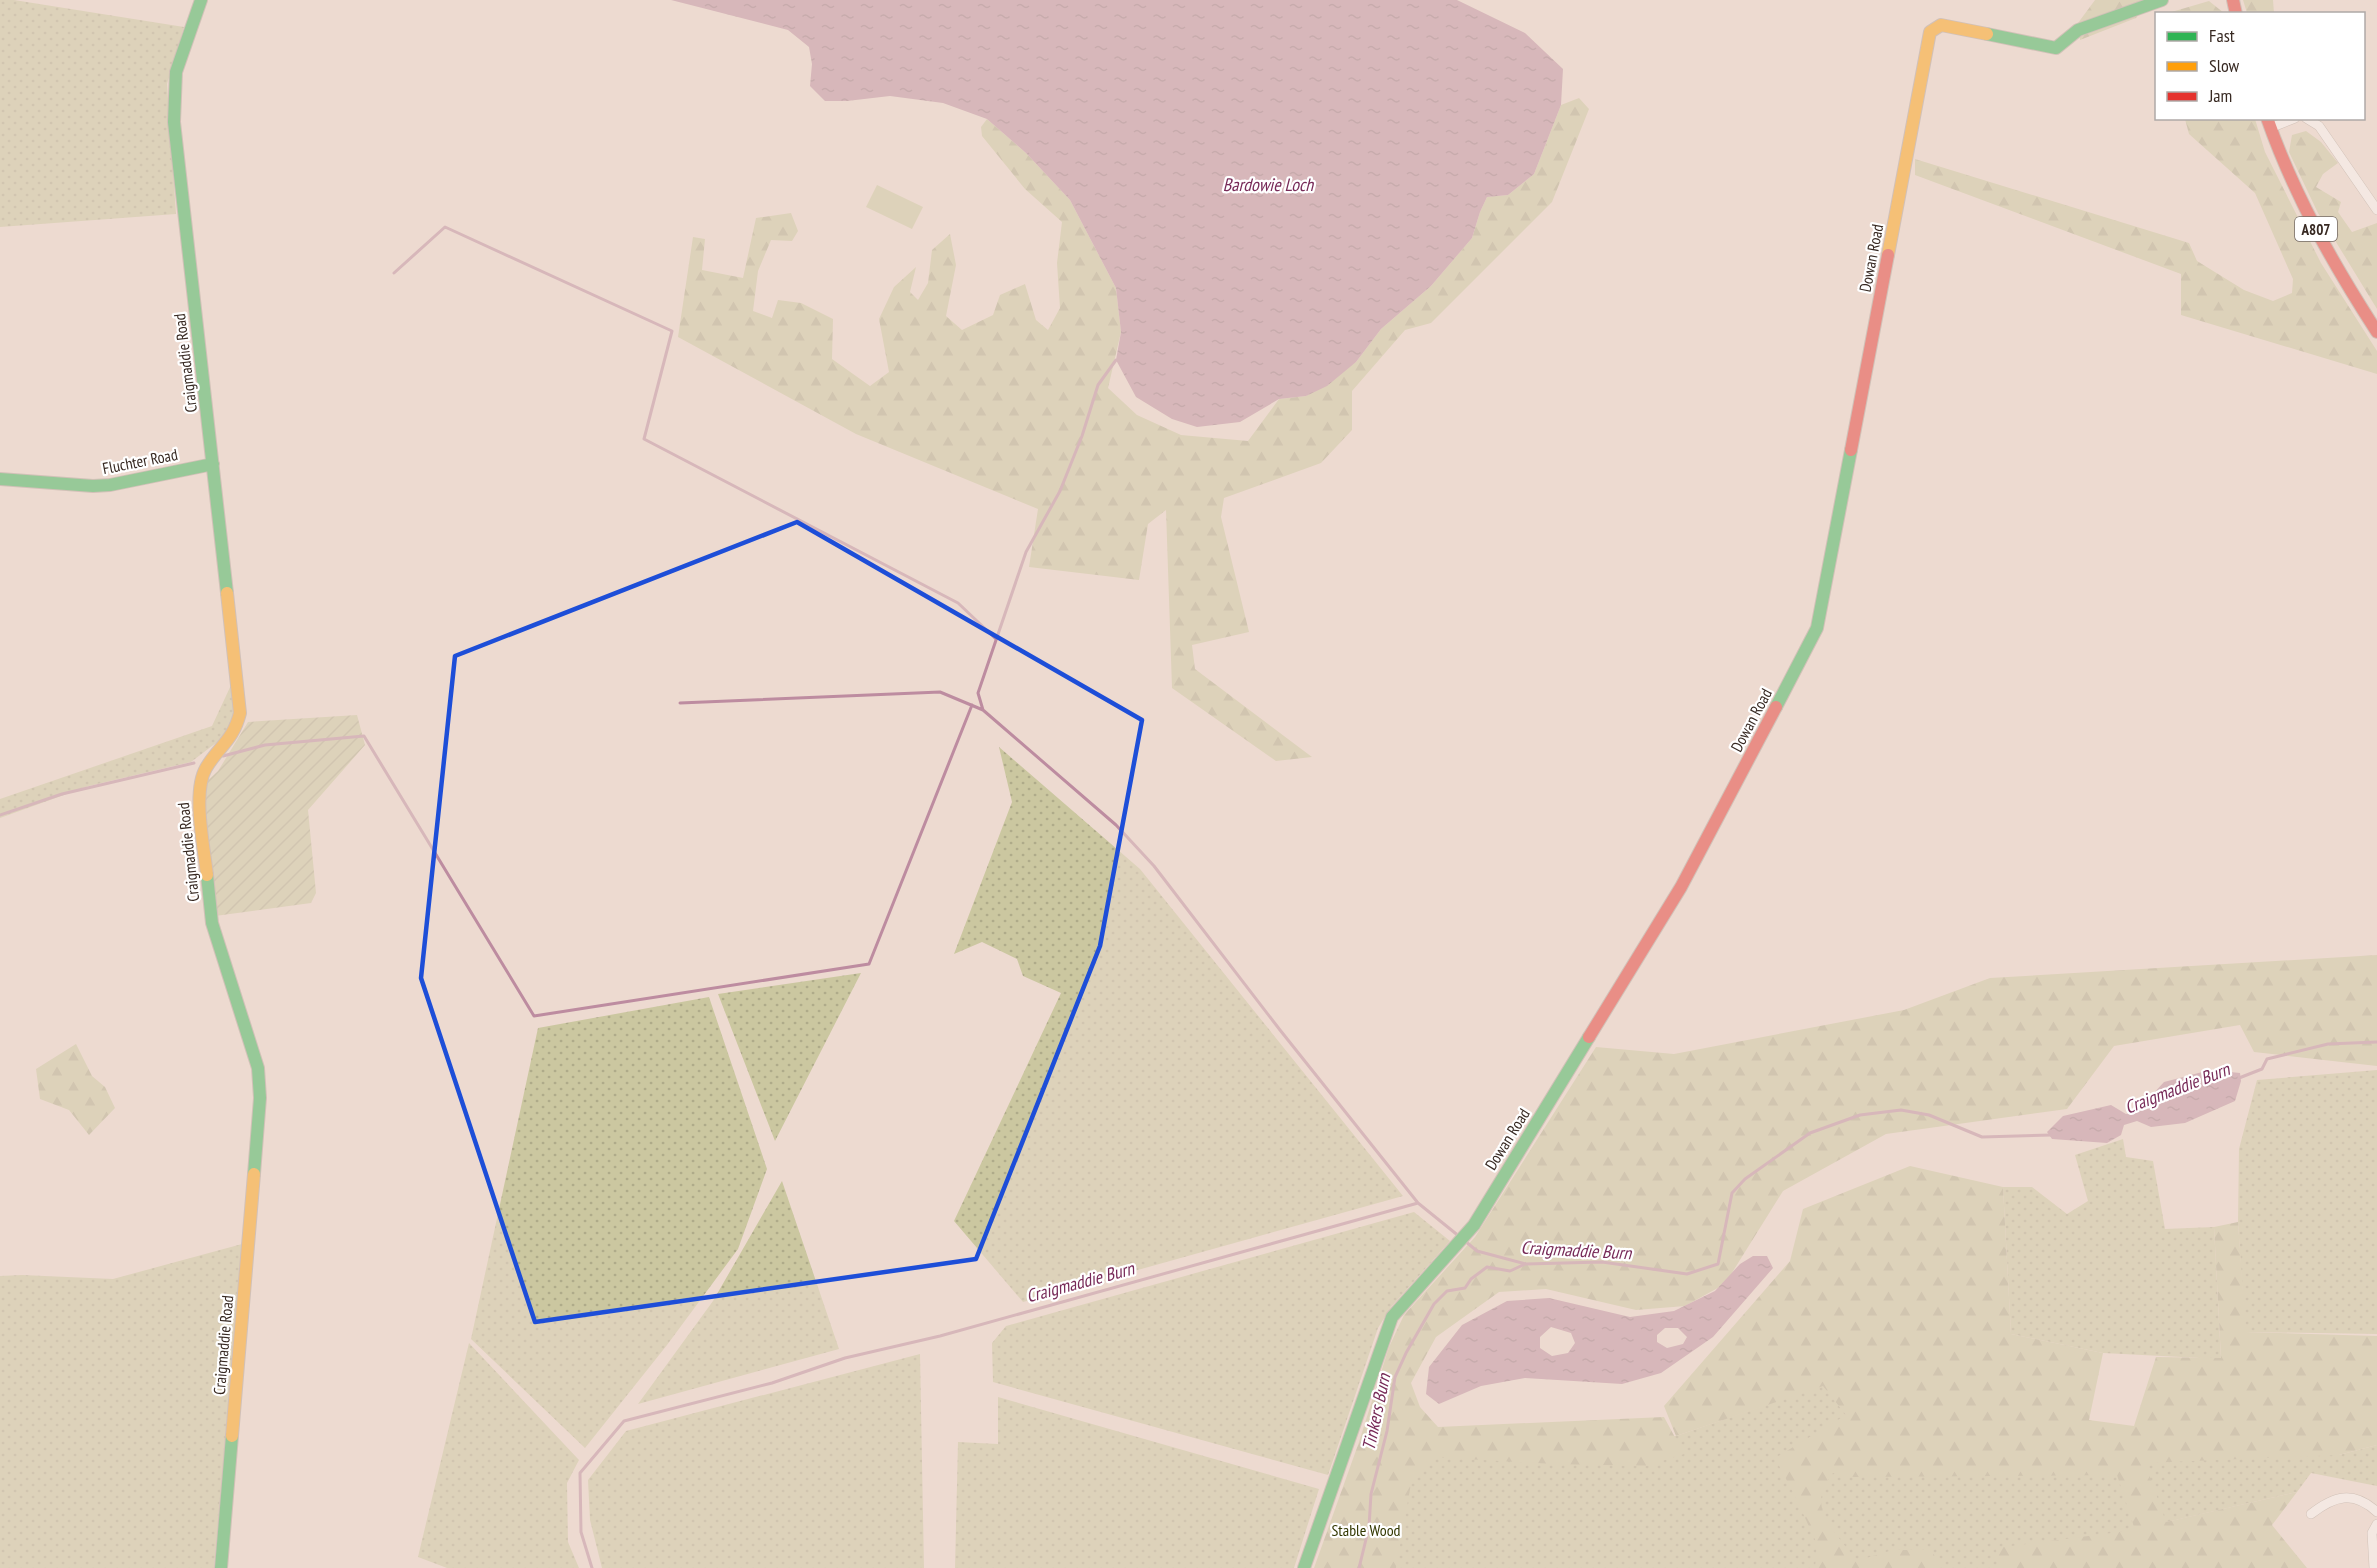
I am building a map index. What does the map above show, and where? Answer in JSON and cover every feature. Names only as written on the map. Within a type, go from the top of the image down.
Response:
[{"type":"street","name":"Craigmaddie Road","points":[[201,0],[176,72],[174,122],[240,713],[237,728],[205,769],[199,792],[212,923],[258,1068],[260,1098],[221,1568]]},
{"type":"street","name":"Dowan Road","points":[[1304,1568],[1392,1317],[1474,1225],[1681,887],[1817,628],[1930,32],[1941,26],[2056,48],[2078,30],[2162,0]]},
{"type":"street","points":[[2269,123],[2285,120]]},
{"type":"street","points":[[2309,120],[2319,126],[2377,210]]},
{"type":"street","name":"A807","points":[[2269,123],[2306,211],[2337,268],[2377,332]]},
{"type":"street","name":"Fluchter Road","points":[[0,478],[93,486],[110,485],[213,464]]},
{"type":"street","points":[[2311,1514],[2338,1497],[2354,1497],[2370,1505],[2377,1512]]},
{"type":"street","points":[[2374,1568],[2372,1533],[2377,1524]]},
{"type":"highlighted area","points":[[797,522],[1142,720],[1100,946],[976,1259],[535,1322],[421,978],[455,656]]},
{"type":"green space","points":[[0,0],[14,0],[184,27],[167,84],[176,214],[0,227]]},
{"type":"green space","points":[[2095,0],[2151,0],[2136,18],[2080,40],[2078,23]]},
{"type":"green space","points":[[2243,0],[2273,0],[2274,12],[2247,12]]},
{"type":"green space","points":[[2209,1],[2223,12],[2171,12]]},
{"type":"green space","points":[[1579,98],[1589,109],[1552,202],[1431,323],[1405,330],[1352,391],[1352,430],[1321,463],[1224,498],[1221,517],[1249,632],[1192,645],[1195,669],[1312,757],[1276,761],[1172,688],[1166,510],[1148,524],[1139,580],[1029,567],[1038,509],[856,434],[678,337],[693,237],[705,239],[702,270],[743,278],[756,218],[791,213],[798,231],[792,241],[771,240],[758,271],[753,311],[772,318],[778,300],[801,303],[833,319],[832,359],[870,386],[889,372],[879,319],[894,287],[916,267],[910,292],[918,300],[928,283],[932,250],[950,234],[956,265],[946,316],[962,330],[993,315],[1000,295],[1025,284],[1036,320],[1048,330],[1060,308],[1057,263],[1062,222],[1025,189],[982,136],[981,127],[987,119],[1026,153],[1070,200],[1116,288],[1121,332],[1108,388],[1137,415],[1181,435],[1248,441],[1279,399],[1306,396],[1356,362],[1381,329],[1431,286],[1472,238],[1487,197],[1508,195],[1534,174],[1561,105]]},
{"type":"green space","points":[[2185,120],[2255,120],[2265,152],[2321,263],[2377,351],[2377,374],[2181,315],[2181,274],[1915,175],[1915,159],[2189,243],[2197,261],[2244,290],[2273,301],[2292,293],[2293,279],[2255,193],[2189,134]]},
{"type":"green space","points":[[2306,131],[2321,142],[2338,163],[2323,174],[2316,187],[2341,202],[2338,212],[2352,232],[2377,223],[2377,309],[2317,211],[2289,152],[2292,135]]},
{"type":"green space","points":[[877,185],[923,207],[912,229],[866,207]]},
{"type":"green space","points":[[232,683],[235,712],[225,736],[191,762],[89,786],[0,818],[0,799],[212,726]]},
{"type":"green space","points":[[357,715],[365,745],[308,810],[316,893],[311,903],[215,916],[206,825],[206,782],[218,771],[248,722]]},
{"type":"green space","points":[[999,747],[1140,869],[1403,1196],[1023,1302],[954,1221],[1061,993],[1023,976],[1017,959],[982,942],[954,954],[1012,802]]},
{"type":"green space","name":"Stable Wood","points":[[2377,955],[2377,1066],[2254,1052],[2240,1025],[2114,1046],[2067,1109],[1886,1134],[1783,1191],[1725,1284],[1685,1306],[1636,1310],[1546,1289],[1499,1292],[1436,1337],[1411,1383],[1420,1407],[1438,1427],[1664,1417],[1684,1454],[1646,1466],[1554,1464],[1431,1457],[1412,1478],[1396,1568],[1314,1568],[1359,1442],[1389,1347],[1404,1315],[1475,1237],[1596,1047],[1674,1054],[1904,1010],[1990,978]]},
{"type":"green space","points":[[861,973],[775,1141],[718,994]]},
{"type":"green space","points":[[709,997],[767,1169],[738,1249],[667,1345],[585,1448],[471,1339],[538,1028]]},
{"type":"green space","points":[[76,1044],[92,1076],[105,1087],[115,1108],[89,1135],[69,1110],[40,1099],[36,1069]]},
{"type":"green space","points":[[2377,1070],[2377,1334],[2245,1332],[2238,1222],[2239,1149],[2257,1080]]},
{"type":"green space","points":[[2123,1139],[2126,1157],[2153,1161],[2165,1229],[2214,1227],[2221,1359],[2103,1353],[2011,1334],[2003,1187],[2032,1187],[2067,1214],[2088,1201],[2075,1155]]},
{"type":"green space","points":[[1910,1166],[2003,1187],[2011,1334],[2103,1353],[2089,1420],[2134,1426],[2156,1357],[2221,1358],[2214,1227],[2238,1222],[2246,1332],[2377,1336],[2377,1445],[2339,1455],[2145,1463],[2166,1522],[2297,1492],[2272,1525],[2307,1568],[1999,1568],[1996,1548],[2135,1530],[2117,1475],[1854,1477],[1833,1473],[1821,1498],[1822,1509],[1832,1529],[1856,1561],[1893,1550],[1932,1550],[1940,1568],[1815,1568],[1817,1544],[1775,1458],[1846,1415],[1823,1386],[1676,1436],[1664,1406],[1790,1261],[1803,1209]]},
{"type":"green space","points":[[782,1181],[839,1349],[638,1404],[713,1301]]},
{"type":"green space","points":[[1414,1212],[1450,1241],[1391,1307],[1378,1328],[1328,1475],[993,1382],[992,1343],[1006,1326]]},
{"type":"green space","points":[[242,1244],[214,1568],[0,1568],[0,1276],[113,1279]]},
{"type":"green space","points":[[469,1343],[579,1460],[567,1483],[568,1542],[579,1568],[447,1568],[418,1557]]},
{"type":"green space","points":[[920,1354],[924,1568],[602,1568],[590,1520],[588,1480],[626,1431]]},
{"type":"green space","points":[[1823,1385],[2339,1455],[2377,1445],[2377,1486],[2311,1473],[2297,1492],[2167,1522],[2184,1568],[1349,1568],[1408,1448],[1625,1434],[1676,1436]]},
{"type":"green space","points":[[998,1397],[1319,1489],[1294,1568],[955,1568],[958,1442],[998,1444]]},
{"type":"water","name":"Bardowie Loch","points":[[671,0],[1457,0],[1525,33],[1563,69],[1561,105],[1534,174],[1508,195],[1487,197],[1472,238],[1431,286],[1381,329],[1356,362],[1327,386],[1306,396],[1279,399],[1240,422],[1197,427],[1172,419],[1136,397],[1116,360],[1121,332],[1116,288],[1070,200],[1026,153],[987,119],[943,103],[890,96],[825,101],[810,86],[812,64],[809,47],[788,30]]},
{"type":"water","points":[[2210,1070],[2240,1073],[2241,1081],[2235,1101],[2185,1123],[2151,1127],[2137,1121],[2124,1125],[2121,1135],[2107,1143],[2052,1139],[2047,1132],[2063,1116],[2111,1105],[2126,1114],[2137,1111],[2164,1082]]},
{"type":"water","points":[[1753,1256],[1767,1256],[1773,1268],[1713,1337],[1661,1373],[1622,1384],[1525,1378],[1481,1386],[1439,1404],[1426,1394],[1429,1367],[1462,1325],[1507,1301],[1549,1298],[1630,1317],[1674,1311],[1715,1291],[1740,1264]],"holes":[[[1551,1327],[1571,1333],[1575,1343],[1568,1353],[1552,1356],[1540,1348],[1540,1337]],[[1665,1328],[1678,1328],[1687,1337],[1683,1344],[1667,1348],[1657,1342],[1657,1335]]]},
{"type":"waterway","points":[[394,273],[445,227],[672,331],[644,439],[958,603],[996,639]]},
{"type":"waterway","points":[[1116,360],[1098,385],[1082,436],[1060,491],[1026,552],[978,693],[983,710],[1116,825],[1154,866],[1280,1030],[1418,1203]]},
{"type":"waterway","points":[[680,703],[940,692],[983,710]]},
{"type":"waterway","points":[[223,756],[265,745],[364,736],[534,1016],[869,964],[972,705]]},
{"type":"waterway","points":[[0,815],[62,794],[194,763]]},
{"type":"waterway","name":"Craigmaddie Burn","points":[[2239,1078],[2262,1069],[2267,1059],[2328,1044],[2377,1042]]},
{"type":"waterway","name":"Craigmaddie Burn","points":[[1465,1241],[1477,1251],[1526,1264],[1602,1262],[1687,1274],[1718,1264],[1732,1193],[1745,1179],[1810,1133],[1860,1115],[1901,1110],[1929,1115],[1982,1137],[2051,1135]]},
{"type":"waterway","name":"Craigmaddie Burn","points":[[592,1568],[581,1532],[580,1473],[624,1421],[772,1383],[845,1358],[940,1336],[1418,1203],[1460,1237]]},
{"type":"waterway","name":"Tinkers Burn","points":[[1359,1568],[1369,1527],[1371,1494],[1387,1431],[1395,1377],[1406,1353],[1434,1304],[1447,1291],[1465,1288],[1471,1279],[1487,1267],[1510,1271],[1525,1264]]},
{"type":"traffic: fast","points":[[201,0],[176,72],[174,122],[227,593]]},
{"type":"traffic: fast","points":[[1987,34],[2056,48],[2078,30],[2162,0]]},
{"type":"traffic: fast","points":[[1776,707],[1817,628],[1851,450]]},
{"type":"traffic: fast","points":[[0,479],[93,486],[110,485],[213,464]]},
{"type":"traffic: fast","points":[[207,875],[212,923],[258,1068],[260,1098],[254,1174]]},
{"type":"traffic: fast","points":[[1304,1568],[1392,1317],[1474,1225],[1589,1037]]},
{"type":"traffic: fast","points":[[221,1568],[232,1436]]},
{"type":"traffic: slow","points":[[1888,255],[1930,32],[1941,25],[1987,34]]},
{"type":"traffic: slow","points":[[207,875],[199,805],[202,778],[211,760],[234,730],[240,713],[227,593]]},
{"type":"traffic: slow","points":[[232,1436],[254,1174]]},
{"type":"traffic: jam","points":[[2233,0],[2236,12]]},
{"type":"traffic: jam","points":[[2268,120],[2302,202],[2345,281],[2377,332]]},
{"type":"traffic: jam","points":[[1851,450],[1888,255]]},
{"type":"traffic: jam","points":[[1589,1037],[1681,887],[1776,707]]}]
